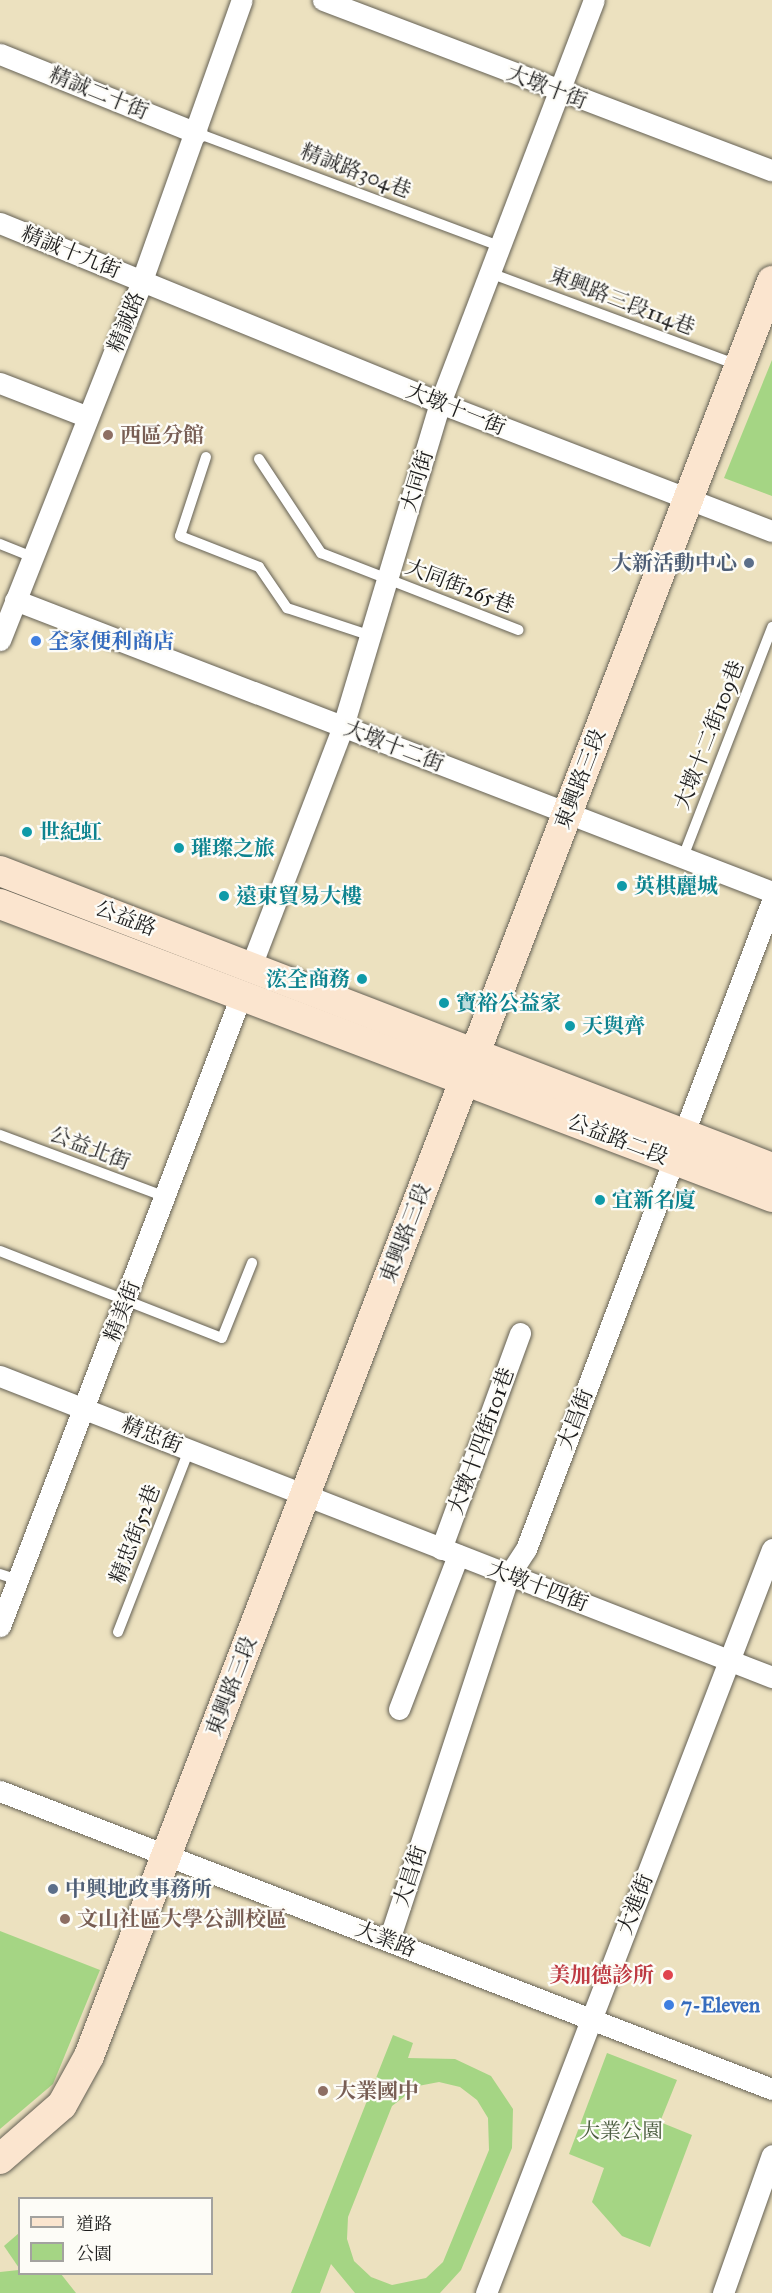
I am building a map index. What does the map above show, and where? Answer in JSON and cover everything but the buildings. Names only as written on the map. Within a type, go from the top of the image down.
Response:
[{"type":"street","name":"精誠路","points":[[0,640],[141,284],[197,133],[242,0]]},
{"type":"street","name":"大墩十街","points":[[323,0],[559,92],[772,171]]},
{"type":"street","name":"大同街","points":[[251,966],[344,726],[440,403],[594,0]]},
{"type":"street","name":"精誠二十街","points":[[0,54],[197,133]]},
{"type":"street","name":"精誠十九街","points":[[0,223],[123,271],[141,284]]},
{"type":"street","name":"東興路三段","points":[[0,2158],[46,2122],[62,2105],[89,2056],[772,281]]},
{"type":"street","name":"大墩十一街","points":[[141,284],[687,500],[772,531]]},
{"type":"street","points":[[0,383],[88,417]]},
{"type":"street","name":"大墩十二街","points":[[15,600],[772,891]]},
{"type":"street","name":"公益路","points":[[0,871],[476,1051]]},
{"type":"street","name":"大昌街","points":[[389,1940],[509,1575],[526,1549],[772,902]]},
{"type":"street","name":"公益路","points":[[0,904],[465,1080]]},
{"type":"street","points":[[241,996],[251,966]]},
{"type":"street","name":"精美街","points":[[0,1626],[9,1577],[84,1408],[241,996]]},
{"type":"street","name":"公益路二段","points":[[476,1051],[679,1147],[772,1197]]},
{"type":"street","name":"公益路二段","points":[[465,1080],[679,1147],[772,1167]]},
{"type":"street","name":"大墩十四街101巷","points":[[399,1708],[520,1333]]},
{"type":"street","name":"精忠街","points":[[0,1376],[304,1496]]},
{"type":"street","name":"大墩十四街","points":[[304,1496],[772,1677]]},
{"type":"street","name":"大進街","points":[[486,2293],[772,1549]]},
{"type":"street","name":"大業路","points":[[0,1791],[772,2089]]},
{"type":"street","points":[[723,2293],[772,2155]]},
{"type":"lane","name":"精誠路304巷","points":[[197,133],[500,246]]},
{"type":"lane","name":"東興路三段114巷","points":[[490,273],[739,366]]},
{"type":"lane","points":[[206,457],[180,536],[259,567],[287,608],[371,636]]},
{"type":"lane","name":"大同街265巷","points":[[259,459],[321,553],[518,630]]},
{"type":"lane","points":[[0,544],[32,557]]},
{"type":"lane","name":"大墩十二街109巷","points":[[683,857],[772,627]]},
{"type":"lane","name":"公益北街","points":[[0,1135],[166,1197]]},
{"type":"lane","points":[[0,1251],[222,1338],[252,1263]]},
{"type":"lane","name":"精忠街52巷","points":[[118,1632],[189,1450]]},
{"type":"green space","points":[[772,360],[772,496],[724,478]]},
{"type":"green space","points":[[0,1931],[100,1970],[53,2084],[0,2129]]},
{"type":"green space","points":[[393,2035],[413,2043],[408,2058],[455,2059],[491,2076],[513,2109],[512,2148],[461,2270],[440,2293],[355,2293],[331,2264],[320,2293],[291,2293]],"holes":[[[439,2082],[460,2087],[477,2100],[488,2118],[489,2150],[443,2262],[426,2278],[392,2285],[371,2277],[354,2261],[347,2239],[348,2217],[392,2106],[418,2086]]]},
{"type":"green space","name":"大業公園","points":[[607,2053],[677,2080],[660,2122],[692,2135],[650,2247],[622,2236],[592,2202],[604,2168],[569,2154]]},
{"type":"green space","points":[[18,2234],[18,2267],[4,2246]]},
{"type":"green space","points":[[18,2270],[18,2275],[62,2275],[76,2293],[0,2293],[0,2272]]},
{"type":"place","name":"西區分館","points":[[108,435]]},
{"type":"place","name":"大新活動中心","points":[[749,563]]},
{"type":"place","name":"全家便利商店","points":[[36,641]]},
{"type":"place","name":"世紀虹","points":[[27,832]]},
{"type":"place","name":"璀璨之旅","points":[[179,848]]},
{"type":"place","name":"英棋麗城","points":[[622,886]]},
{"type":"place","name":"遠東貿易大樓","points":[[224,896]]},
{"type":"place","name":"浤全商務","points":[[362,979]]},
{"type":"place","name":"寶裕公益家","points":[[444,1003]]},
{"type":"place","name":"天與齊","points":[[570,1026]]},
{"type":"place","name":"宜新名廈","points":[[600,1200]]},
{"type":"place","name":"中興地政事務所","points":[[53,1889]]},
{"type":"place","name":"文山社區大學公訓校區","points":[[65,1919]]},
{"type":"place","name":"美加德診所","points":[[668,1975]]},
{"type":"place","name":"7-Eleven","points":[[669,2005]]},
{"type":"place","name":"大業國中","points":[[323,2091]]}]
